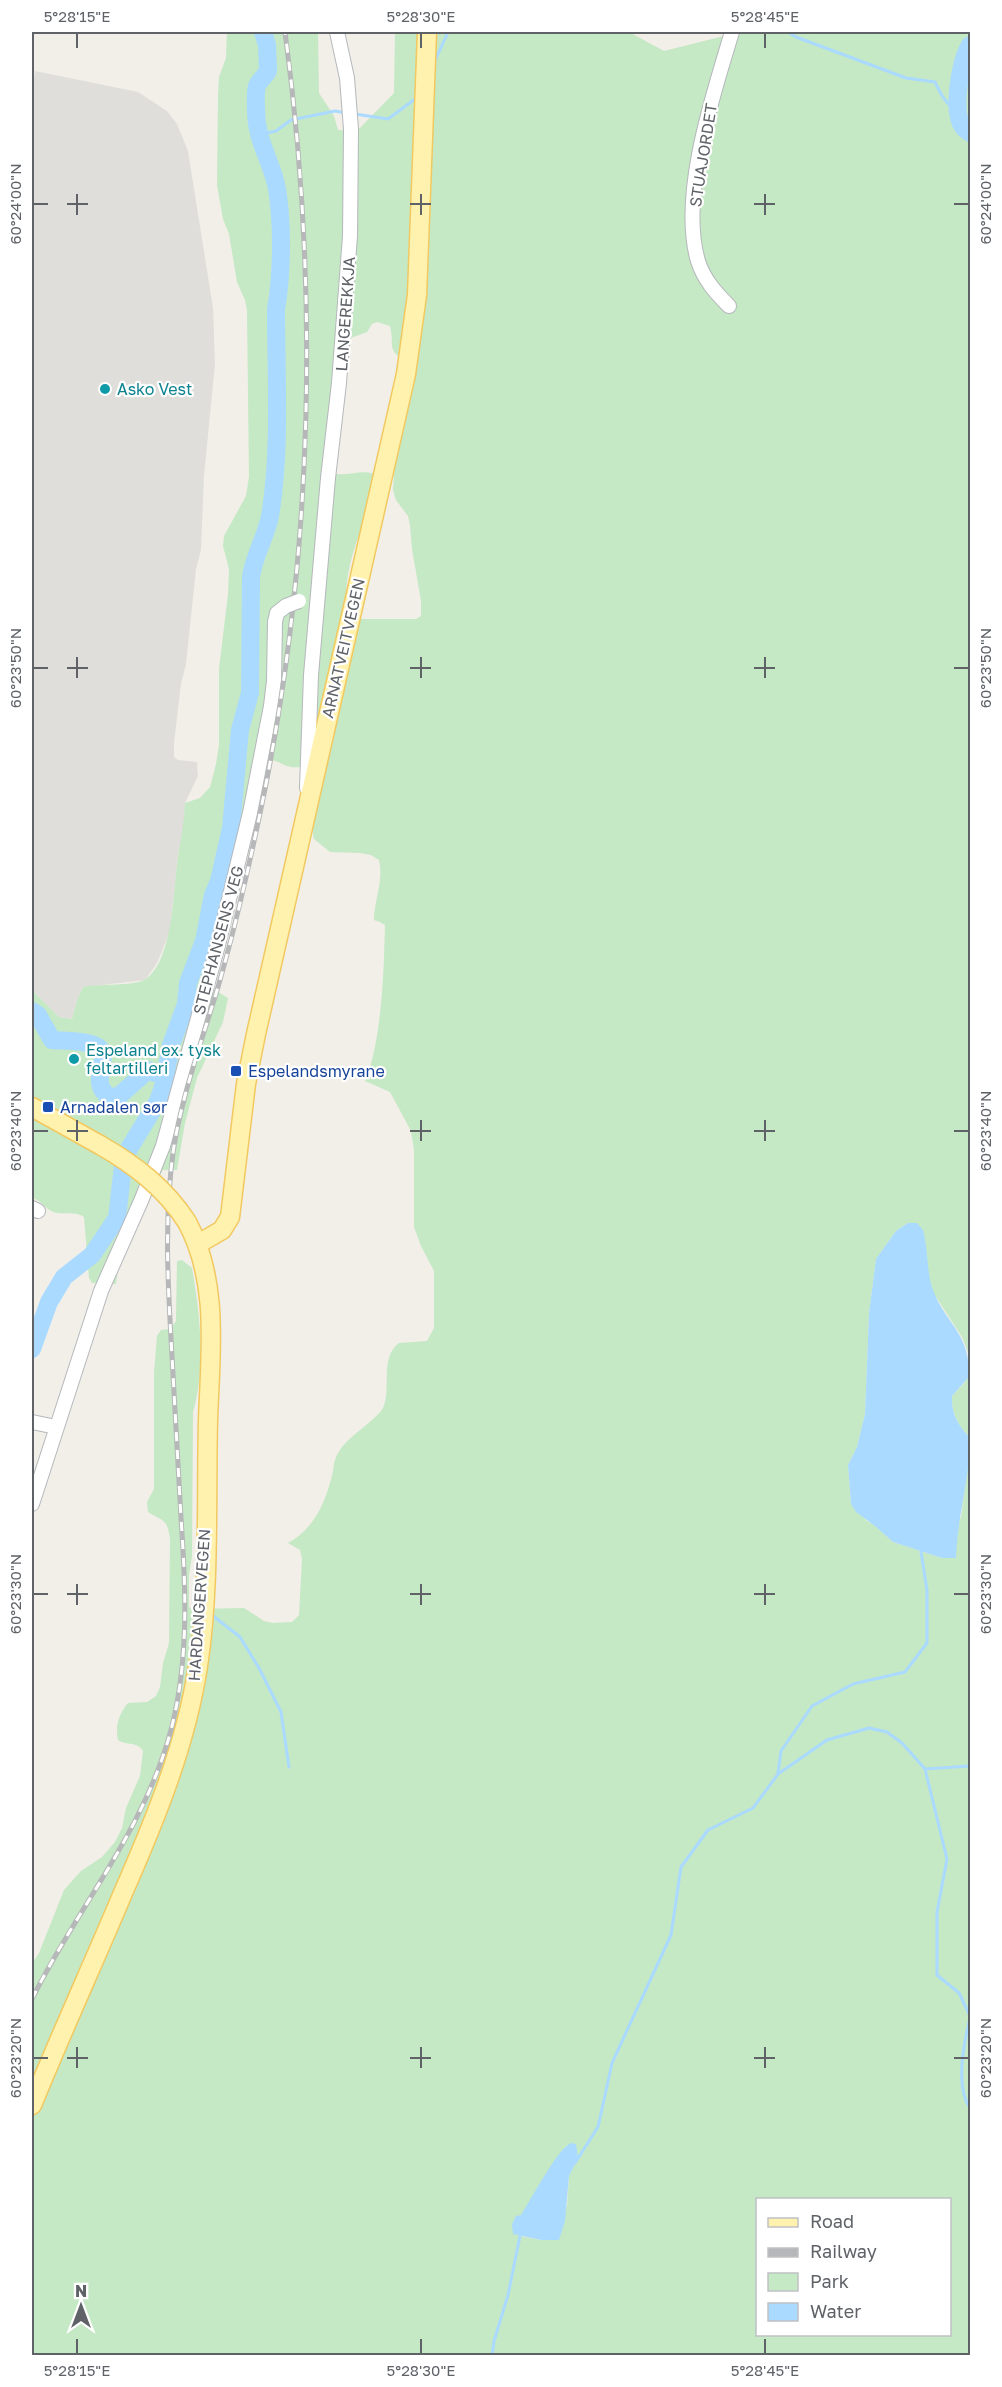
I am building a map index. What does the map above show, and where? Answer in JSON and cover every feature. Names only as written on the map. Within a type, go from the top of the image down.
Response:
[{"type":"main road","name":"ARNATVEITVEGEN","points":[[198,1244],[222,1230],[230,1217],[246,1084],[412,339],[419,267],[427,32]]},
{"type":"main road","name":"HARDANGERVEGEN","points":[[32,1107],[100,1145],[151,1180],[175,1204],[198,1244],[208,1284],[210,1336],[204,1589],[198,1665],[187,1718],[171,1773],[151,1828],[32,2105]]},
{"type":"street","name":"LANGEREKKJA","points":[[307,805],[306,764],[311,675],[351,236],[353,150],[350,104],[337,32]]},
{"type":"street","name":"STUAJORDET","points":[[729,306],[714,292],[700,267],[693,221],[700,154],[717,78],[732,32]]},
{"type":"street","name":"STEPHANSENS VEG","points":[[32,1504],[101,1291],[163,1146],[217,949],[250,813],[272,698],[274,622],[277,613],[293,603],[318,597]]},
{"type":"street","points":[[32,1422],[56,1427]]},
{"type":"shaded area","points":[[35,71],[138,92],[167,111],[177,124],[188,151],[213,308],[215,364],[204,476],[201,550],[196,569],[186,664],[181,684],[174,743],[174,757],[178,760],[197,762],[198,776],[185,803],[184,829],[178,855],[170,931],[157,963],[145,980],[83,987],[72,1019],[59,1017],[32,990],[32,96]]},
{"type":"green space","points":[[227,32],[318,32],[319,93],[334,116],[338,130],[357,131],[394,93],[395,32],[629,32],[664,51],[724,36],[725,32],[970,32],[970,1438],[956,1419],[952,1402],[952,1396],[965,1382],[969,1373],[969,1355],[962,1337],[934,1294],[908,1223],[896,1231],[876,1259],[869,1313],[865,1414],[857,1447],[848,1465],[851,1504],[867,1521],[875,1525],[893,1542],[942,1558],[955,1558],[956,1530],[961,1517],[967,1470],[970,1463],[970,2355],[32,2355],[32,1964],[39,1953],[64,1890],[81,1871],[102,1857],[115,1842],[122,1828],[126,1808],[140,1776],[143,1751],[138,1746],[118,1740],[119,1720],[128,1703],[147,1702],[156,1696],[160,1687],[163,1663],[169,1643],[170,1539],[168,1527],[161,1519],[148,1512],[147,1502],[154,1489],[154,1373],[157,1336],[161,1330],[170,1329],[176,1321],[177,1261],[182,1260],[192,1268],[201,1359],[193,1412],[192,1556],[189,1575],[189,1607],[194,1609],[244,1608],[264,1621],[273,1623],[292,1622],[299,1615],[302,1559],[300,1550],[288,1543],[306,1530],[313,1521],[327,1492],[335,1460],[340,1450],[383,1408],[389,1357],[393,1349],[399,1343],[427,1341],[434,1328],[434,1271],[414,1227],[414,1150],[411,1131],[390,1092],[365,1081],[371,1065],[379,1026],[383,983],[385,925],[374,920],[380,883],[379,860],[371,855],[360,853],[330,852],[314,839],[311,824],[322,737],[302,737],[300,767],[290,767],[268,759],[264,763],[240,864],[231,921],[213,989],[228,998],[223,1022],[197,1078],[185,1123],[177,1170],[163,1170],[146,1198],[140,1221],[119,1261],[116,1284],[92,1283],[89,1278],[84,1217],[51,1211],[32,1198],[32,990],[59,1017],[72,1019],[83,987],[141,981],[155,969],[162,956],[171,922],[185,803],[200,798],[210,787],[216,764],[219,745],[219,669],[229,569],[223,546],[224,536],[246,496],[249,477],[247,310],[237,282],[229,234],[223,219],[217,185],[219,77],[226,58]],"holes":[[[377,322],[390,326],[394,351],[408,361],[410,390],[408,406],[396,442],[393,490],[396,500],[408,516],[421,601],[421,616],[416,619],[356,619],[346,609],[346,588],[355,545],[367,514],[375,474],[366,472],[336,474],[335,415],[348,339],[367,332],[372,324]],[[567,2145],[575,2163],[569,2176],[567,2206],[541,2240],[520,2236],[516,2216],[521,2216]]]},
{"type":"water","points":[[908,1223],[917,1223],[923,1230],[933,1290],[962,1340],[968,1364],[968,1378],[952,1396],[956,1419],[970,1438],[956,1558],[942,1558],[893,1542],[856,1512],[851,1504],[848,1465],[857,1447],[865,1414],[869,1313],[876,1259],[896,1231]]},
{"type":"water","points":[[571,2143],[576,2144],[578,2158],[569,2176],[565,2221],[559,2240],[541,2240],[513,2234],[512,2224],[516,2216],[521,2215],[552,2164]]},
{"type":"waterway","points":[[32,1349],[49,1302],[64,1277],[92,1255],[117,1218],[124,1157],[158,1101],[163,1087],[171,1045],[186,1004],[188,983],[204,941],[213,895],[219,881],[231,828],[240,730],[250,693],[251,577],[270,516],[276,466],[276,310],[281,266],[281,234],[277,189],[261,142],[257,121],[256,89],[268,71],[267,45],[263,32]]},
{"type":"waterway","points":[[434,63],[448,32]]},
{"type":"waterway","points":[[788,32],[906,78],[935,82],[944,99],[958,112]]},
{"type":"waterway","points":[[970,45],[961,73],[958,98],[959,119],[970,133]]},
{"type":"waterway","points":[[355,114],[388,119],[419,96]]},
{"type":"waterway","points":[[258,135],[276,131],[291,120],[335,111],[346,113]]},
{"type":"waterway","points":[[32,1011],[38,1015],[52,1040],[84,1042],[100,1049],[103,1055],[100,1084],[103,1091],[110,1097],[119,1096],[148,1070],[166,1075]]},
{"type":"waterway","points":[[778,1773],[781,1751],[812,1706],[853,1684],[905,1672],[927,1643],[927,1590],[921,1552]]},
{"type":"waterway","points":[[212,1615],[240,1637],[259,1668],[281,1712],[289,1767]]},
{"type":"waterway","points":[[575,2163],[598,2127],[612,2063],[671,1935],[681,1867],[708,1830],[753,1808],[778,1774],[827,1740],[869,1728],[887,1732],[902,1743],[925,1769],[947,1859],[937,1912],[937,1975],[959,1993],[970,2016]]},
{"type":"waterway","points":[[925,1769],[970,1766]]},
{"type":"waterway","points":[[970,2018],[962,2064],[963,2088],[970,2108]]},
{"type":"waterway","points":[[492,2356],[520,2236]]},
{"type":"railway","points":[[32,1999],[144,1803],[159,1768],[171,1730],[181,1677],[185,1598],[168,1280],[170,1178],[181,1111],[231,940],[263,799],[280,704],[293,609],[301,513],[306,416],[303,223],[296,127],[285,32]]},
{"type":"place","name":"Asko Vest","points":[[105,389]]},
{"type":"place","name":"Espeland ex. tysk feltartilleri","points":[[74,1059]]},
{"type":"place","name":"Espelandsmyrane","points":[[236,1071]]},
{"type":"place","name":"Arnadalen sør","points":[[48,1107]]}]
